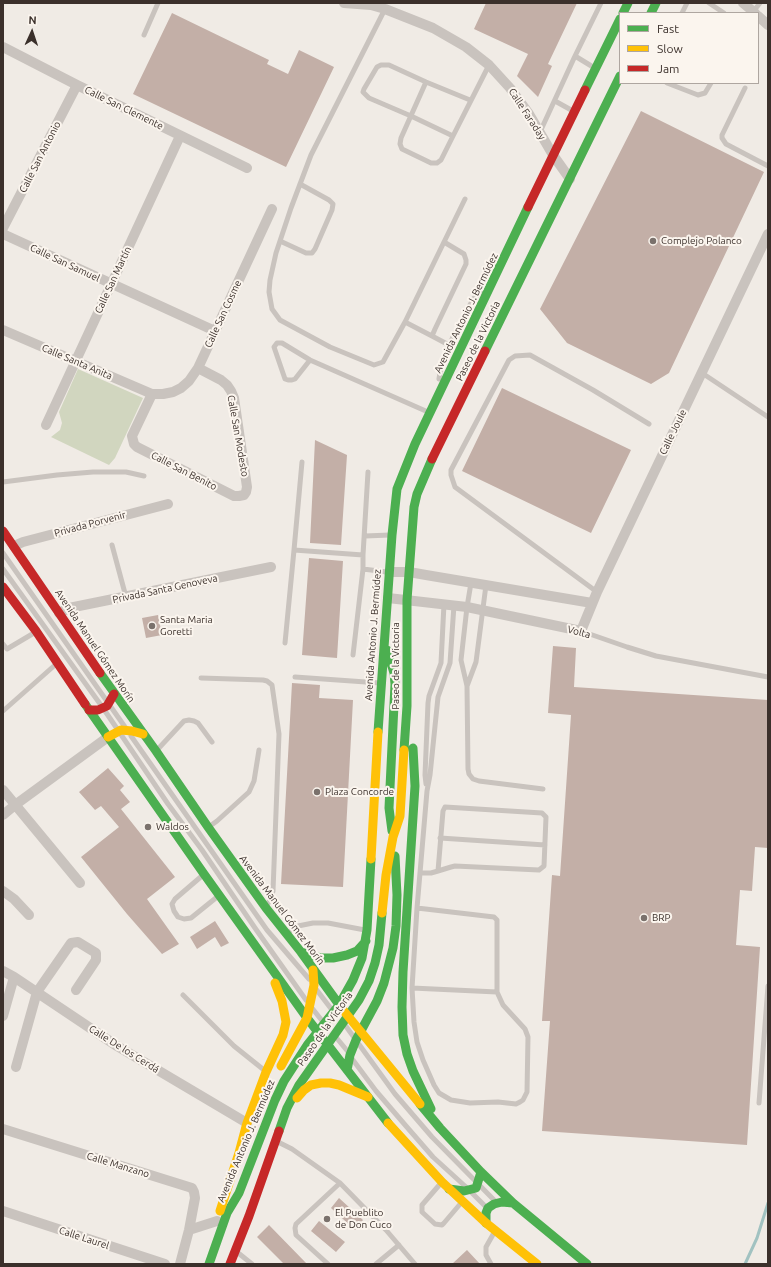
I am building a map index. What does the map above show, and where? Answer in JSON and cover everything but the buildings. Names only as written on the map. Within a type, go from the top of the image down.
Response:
[{"type":"main road","points":[[624,12],[628,3]]},
{"type":"main road","points":[[652,12],[656,3]]},
{"type":"main road","name":"Avenida Antonio J. Bermúdez","points":[[209,1264],[227,1213],[239,1193],[275,1100],[284,1081],[294,1064],[336,1008],[358,970],[362,958],[367,930],[380,683],[385,645],[389,572],[397,489],[415,444],[553,155],[619,21]]},
{"type":"main road","name":"Paseo de la Victoria","points":[[230,1264],[249,1216],[287,1108],[302,1080],[359,1000],[369,981],[375,963],[379,945],[386,875],[393,837],[400,816],[407,706],[407,600],[414,507],[421,483],[619,78]]},
{"type":"main road","name":"Avenida Manuel Gómez Morín","points":[[3,531],[114,694],[208,827],[266,908],[301,952],[336,1008],[346,1020],[360,1031],[372,1048],[440,1128],[481,1172],[513,1203],[587,1264]]},
{"type":"main road","points":[[3,587],[58,663],[89,710],[204,874],[317,1032],[393,1130],[446,1186],[486,1223],[537,1264]]},
{"type":"main road","points":[[347,1070],[350,1055],[356,1040],[384,983],[393,948],[396,926],[397,880],[389,808],[395,684],[394,673],[385,645]]},
{"type":"main road","points":[[89,710],[106,706],[114,694]]},
{"type":"main road","points":[[407,706],[413,737],[415,786],[403,972],[403,1035],[407,1054],[413,1071],[440,1128]]},
{"type":"main road","points":[[108,737],[122,731],[143,734]]},
{"type":"main road","points":[[301,952],[321,958],[332,958],[347,955],[357,950],[366,941]]},
{"type":"main road","points":[[200,1264],[217,1221],[247,1123],[266,1072],[283,1036],[286,1022],[282,1002],[263,956]]},
{"type":"main road","points":[[277,1074],[296,1042],[307,1018],[314,985],[313,970]]},
{"type":"main road","points":[[287,1108],[304,1090],[312,1085],[321,1083],[339,1085],[368,1098]]},
{"type":"main road","points":[[236,1247],[240,1213],[239,1193],[248,1148],[268,1094]]},
{"type":"main road","points":[[446,1186],[469,1190],[476,1188],[481,1172]]},
{"type":"main road","points":[[486,1223],[488,1208],[494,1204],[502,1202],[513,1203]]},
{"type":"street","name":"Calle Faraday","points":[[344,3],[372,4],[433,28],[466,47],[488,65],[510,88],[529,114],[553,155],[570,179]]},
{"type":"street","points":[[743,3],[753,12]]},
{"type":"street","points":[[759,17],[768,25]]},
{"type":"street","name":"Calle San Clemente","points":[[3,47],[247,168]]},
{"type":"street","name":"Calle San Antonio","points":[[3,228],[77,85]]},
{"type":"street","name":"Calle San Martín","points":[[46,425],[180,136]]},
{"type":"street","name":"Calle San Cosme","points":[[152,394],[173,392],[181,388],[189,381],[198,368],[272,209]]},
{"type":"street","name":"Calle San Samuel","points":[[3,234],[215,331]]},
{"type":"street","name":"Calle Joule","points":[[581,631],[597,592],[768,234]]},
{"type":"street","name":"Calle Santa Anita","points":[[3,330],[152,394]]},
{"type":"street","name":"Calle San Modesto","points":[[198,368],[221,380],[227,385],[234,398],[247,487],[244,495]]},
{"type":"street","name":"Calle San Benito","points":[[152,394],[132,436],[134,444],[137,447],[234,496],[244,495]]},
{"type":"street","name":"Privada Porvenir","points":[[14,546],[23,542],[168,504]]},
{"type":"street","name":"Privada Santa Genoveva","points":[[59,613],[69,608],[271,567]]},
{"type":"street","points":[[389,572],[409,572],[592,603]]},
{"type":"street","name":"Volta","points":[[388,598],[467,607],[581,631]]},
{"type":"street","points":[[3,815],[108,737]]},
{"type":"street","points":[[3,790],[80,883]]},
{"type":"street","points":[[3,891],[14,899],[29,915]]},
{"type":"street","points":[[16,1067],[37,992],[71,943],[78,942],[96,953],[96,960],[76,990]]},
{"type":"street","name":"Calle De los Cerdá","points":[[3,970],[117,1046],[247,1123]]},
{"type":"street","points":[[3,1016],[14,977]]},
{"type":"street","name":"Calle Manzano","points":[[3,1129],[192,1188],[195,1198],[189,1230],[180,1264]]},
{"type":"street","name":"Calle Laurel","points":[[3,1211],[165,1264]]},
{"type":"street","points":[[189,1230],[217,1221]]},
{"type":"lane","points":[[144,35],[158,3]]},
{"type":"lane","points":[[540,133],[601,3]]},
{"type":"lane","points":[[682,12],[687,3]]},
{"type":"lane","points":[[709,3],[722,12]]},
{"type":"lane","points":[[755,12],[760,3]]},
{"type":"lane","points":[[385,9],[311,155],[300,184],[280,241],[272,274],[270,292],[272,309],[280,320],[330,346],[374,365],[383,362],[405,322],[465,199]]},
{"type":"lane","points":[[575,56],[596,68]]},
{"type":"lane","points":[[453,136],[369,98],[363,92],[364,89],[376,67],[381,65],[389,65],[470,100]]},
{"type":"lane","points":[[426,82],[401,138],[400,144],[402,149],[431,163],[437,163],[441,160],[488,65]]},
{"type":"lane","points":[[670,84],[698,95],[705,93],[710,84]]},
{"type":"lane","points":[[745,88],[722,134],[722,138],[726,144],[768,166]]},
{"type":"lane","points":[[555,101],[575,111]]},
{"type":"lane","points":[[280,241],[306,254],[312,253],[332,210],[333,204],[329,200],[300,184]]},
{"type":"lane","points":[[432,336],[466,264],[464,254],[444,242]]},
{"type":"lane","points":[[440,392],[440,372],[449,345],[474,298],[490,289]]},
{"type":"lane","points":[[405,322],[449,345]]},
{"type":"lane","points":[[310,360],[295,379],[285,379],[274,347],[277,343],[282,343],[310,360],[430,413]]},
{"type":"lane","points":[[597,592],[455,487],[451,470],[509,360],[516,356],[530,355],[593,390],[649,424]]},
{"type":"lane","points":[[702,373],[768,417]]},
{"type":"lane","points":[[285,643],[302,462]]},
{"type":"lane","points":[[3,482],[93,472],[126,472],[144,476]]},
{"type":"lane","points":[[353,655],[363,569],[368,472]]},
{"type":"lane","points":[[365,536],[392,535]]},
{"type":"lane","points":[[112,545],[126,597]]},
{"type":"lane","points":[[294,550],[363,555]]},
{"type":"lane","points":[[3,553],[106,706],[168,804],[202,850],[310,1005],[334,1034],[376,1091],[433,1157],[488,1208]]},
{"type":"lane","points":[[3,569],[106,706],[122,731],[268,930],[314,985],[336,1008]]},
{"type":"lane","points":[[363,569],[389,572]]},
{"type":"lane","points":[[471,583],[461,660],[467,686],[469,774],[479,781],[543,789]]},
{"type":"lane","points":[[467,686],[476,662],[486,585]]},
{"type":"lane","points":[[427,791],[425,775],[428,703],[429,696],[441,663],[449,605]]},
{"type":"lane","points":[[417,908],[496,918],[498,922],[497,992],[503,1005],[525,1029],[528,1037],[527,1092],[524,1100],[516,1104],[498,1102],[470,1103],[451,1100],[439,1093],[434,1085],[417,1042],[412,988],[417,908],[427,791],[438,697],[450,663],[449,605]]},
{"type":"lane","name":"Volta","points":[[581,631],[656,656],[768,676]]},
{"type":"lane","points":[[3,644],[7,649],[36,632]]},
{"type":"lane","points":[[3,711],[58,663]]},
{"type":"lane","points":[[295,677],[380,683]]},
{"type":"lane","points":[[201,678],[263,680],[272,685],[279,734],[273,891],[266,908]]},
{"type":"lane","points":[[156,752],[184,721],[194,721],[198,723],[212,742]]},
{"type":"lane","points":[[208,827],[250,792],[254,781],[259,750]]},
{"type":"lane","points":[[420,873],[431,873],[438,871],[455,866],[539,870],[544,866],[546,817],[542,813],[445,807],[443,811],[440,838],[438,871]]},
{"type":"lane","points":[[440,838],[545,845]]},
{"type":"lane","points":[[204,874],[175,899],[172,904],[178,917],[184,919],[191,918],[219,895]]},
{"type":"lane","points":[[287,933],[298,926],[313,923],[328,923],[367,930]]},
{"type":"lane","points":[[759,1102],[768,986]]},
{"type":"lane","points":[[412,988],[497,992]]},
{"type":"lane","points":[[183,995],[234,1046],[266,1072]]},
{"type":"lane","points":[[346,1020],[356,1040],[395,1094],[432,1137],[497,1203]]},
{"type":"lane","points":[[275,1141],[292,1149],[340,1183],[386,1230],[413,1263]]},
{"type":"lane","points":[[328,1264],[296,1235],[295,1228],[296,1224],[340,1183]]},
{"type":"lane","points":[[446,1186],[422,1205],[422,1212],[435,1224],[442,1225],[463,1201]]},
{"type":"lane","points":[[491,1264],[486,1255],[486,1246],[495,1230]]},
{"type":"lane","points":[[376,1264],[399,1245]]},
{"type":"lane","points":[[236,1247],[252,1264]]},
{"type":"green space","points":[[78,369],[143,398],[115,458],[109,465],[51,437],[60,430],[62,423],[59,412]]},
{"type":"waterway","points":[[745,1264],[757,1238],[768,1203]]},
{"type":"traffic: fast","points":[[624,12],[628,3]]},
{"type":"traffic: fast","points":[[652,12],[656,3]]},
{"type":"traffic: fast","points":[[585,90],[619,21]]},
{"type":"traffic: fast","points":[[485,351],[619,78]]},
{"type":"traffic: fast","points":[[378,732],[392,535],[397,489],[415,444],[528,207]]},
{"type":"traffic: fast","points":[[404,750],[407,706],[407,600],[414,507],[417,494],[432,459]]},
{"type":"traffic: fast","points":[[387,650],[394,673],[395,684],[389,808],[392,831]]},
{"type":"traffic: fast","points":[[100,673],[266,908],[301,952],[343,1010]]},
{"type":"traffic: fast","points":[[85,704],[307,1018],[388,1123]]},
{"type":"traffic: fast","points":[[413,748],[415,786],[403,972],[403,1035],[407,1054],[413,1071],[431,1109]]},
{"type":"traffic: fast","points":[[347,1070],[350,1055],[356,1040],[377,1001],[384,983],[393,948],[396,926],[397,895],[395,856]]},
{"type":"traffic: fast","points":[[209,1264],[227,1213],[239,1193],[275,1100],[284,1081],[308,1044],[339,1005],[353,980],[362,958],[367,930],[371,859]]},
{"type":"traffic: fast","points":[[279,1131],[287,1108],[299,1085],[359,1000],[369,981],[379,945],[382,913]]},
{"type":"traffic: fast","points":[[301,952],[321,958],[333,958],[357,951],[366,941]]},
{"type":"traffic: fast","points":[[420,1104],[481,1172],[513,1203],[587,1264]]},
{"type":"traffic: fast","points":[[449,1189],[464,1191],[476,1188],[481,1172]]},
{"type":"traffic: fast","points":[[486,1223],[486,1213],[488,1208],[494,1204],[502,1202],[513,1203]]},
{"type":"traffic: slow","points":[[108,737],[121,730],[143,734]]},
{"type":"traffic: slow","points":[[371,859],[378,732]]},
{"type":"traffic: slow","points":[[382,913],[386,875],[393,837],[400,816],[404,750]]},
{"type":"traffic: slow","points":[[281,1066],[307,1018],[314,985],[313,970]]},
{"type":"traffic: slow","points":[[220,1211],[247,1123],[266,1072],[283,1035],[286,1022],[282,1001],[275,983]]},
{"type":"traffic: slow","points":[[343,1010],[420,1104]]},
{"type":"traffic: slow","points":[[297,1098],[311,1085],[321,1083],[339,1085],[368,1097]]},
{"type":"traffic: slow","points":[[388,1123],[442,1182],[486,1223],[537,1264]]},
{"type":"traffic: jam","points":[[528,207],[585,90]]},
{"type":"traffic: jam","points":[[432,459],[485,351]]},
{"type":"traffic: jam","points":[[3,531],[100,673]]},
{"type":"traffic: jam","points":[[3,587],[36,631],[85,704]]},
{"type":"traffic: jam","points":[[89,710],[98,710],[107,706],[114,694]]},
{"type":"traffic: jam","points":[[230,1264],[249,1216],[279,1131]]},
{"type":"place","name":"Complejo Polanco","points":[[653,241]]},
{"type":"place","name":"Santa Maria Goretti","points":[[152,626]]},
{"type":"place","name":"Plaza Concorde","points":[[317,792]]},
{"type":"place","name":"Waldos","points":[[148,827]]},
{"type":"place","name":"BRP","points":[[644,918]]},
{"type":"place","name":"El Pueblito de Don Cuco","points":[[327,1219]]}]
